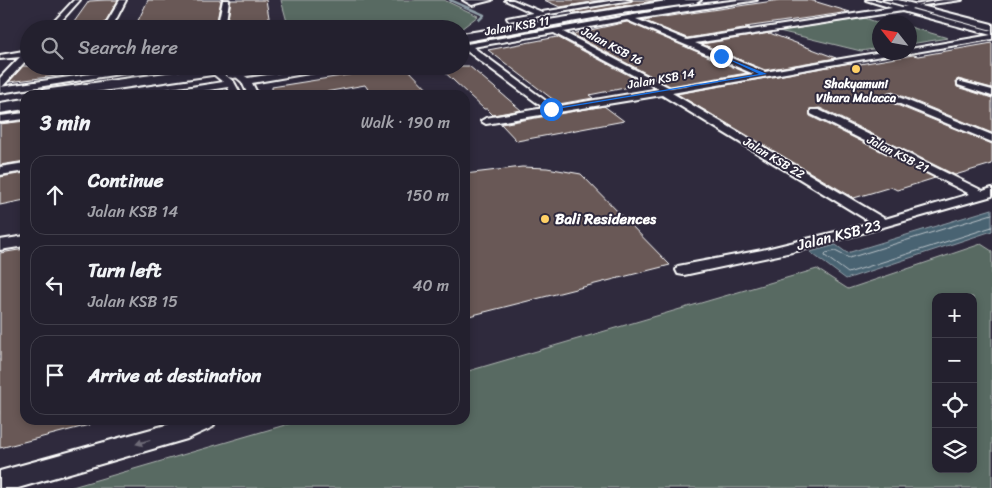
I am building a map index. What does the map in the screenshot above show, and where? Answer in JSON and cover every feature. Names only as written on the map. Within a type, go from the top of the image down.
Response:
[{"type":"main road","points":[[511,24],[660,0]]},
{"type":"main road","points":[[470,40],[485,32],[511,24],[696,0]]},
{"type":"main road","points":[[886,0],[919,4],[992,23]]},
{"type":"main road","points":[[900,4],[919,4],[992,27]]},
{"type":"main road","points":[[470,33],[485,32]]},
{"type":"main road","points":[[69,90],[152,75]]},
{"type":"main road","points":[[123,90],[217,75]]},
{"type":"main road","points":[[0,101],[20,98]]},
{"type":"main road","points":[[0,108],[20,105]]},
{"type":"street","points":[[58,20],[77,0]]},
{"type":"street","points":[[112,20],[123,0]]},
{"type":"street","points":[[223,20],[226,0]]},
{"type":"street","points":[[469,1],[489,0]]},
{"type":"street","name":"Jalan KSB 16","points":[[508,0],[542,19],[556,31],[667,91]]},
{"type":"street","points":[[542,19],[628,0]]},
{"type":"street","name":"Jalan KSB 11","points":[[470,43],[754,0]]},
{"type":"street","points":[[869,0],[900,4],[992,33]]},
{"type":"street","points":[[919,4],[959,0]]},
{"type":"street","points":[[688,42],[900,4]]},
{"type":"street","points":[[628,18],[764,74]]},
{"type":"street","points":[[917,50],[992,37]]},
{"type":"street","points":[[470,49],[551,109]]},
{"type":"street","points":[[0,58],[20,54]]},
{"type":"street","name":"Jalan KSB 14","points":[[486,121],[872,57]]},
{"type":"street","points":[[0,84],[20,62]]},
{"type":"street","points":[[77,80],[80,75]]},
{"type":"street","points":[[0,90],[134,75]]},
{"type":"street","points":[[174,90],[223,75]]},
{"type":"street","points":[[231,75],[235,90]]},
{"type":"street","points":[[232,75],[248,90]]},
{"type":"street","points":[[961,83],[992,93]]},
{"type":"street","name":"Jalan KSB 22","points":[[667,91],[884,224]]},
{"type":"street","points":[[891,97],[992,139]]},
{"type":"street","name":"Jalan KSB 21","points":[[815,112],[986,194]]},
{"type":"street","points":[[0,119],[20,117]]},
{"type":"street","points":[[0,172],[20,168]]},
{"type":"street","name":"Jalan KSB 23","points":[[684,270],[735,262],[884,224],[986,194]]},
{"type":"street","points":[[0,245],[20,242]]},
{"type":"street","points":[[0,482],[145,442],[195,425]]},
{"type":"green space","points":[[281,0],[444,0],[478,16],[470,22],[470,20],[287,20]]},
{"type":"green space","points":[[865,18],[872,20],[872,49],[861,51],[779,31]]},
{"type":"green space","points":[[917,29],[948,38],[917,43]]},
{"type":"green space","points":[[981,244],[992,251],[992,488],[69,488],[285,425],[470,425],[470,371],[817,269],[848,289]]},
{"type":"water","points":[[992,209],[992,231],[846,279],[810,252],[836,245],[847,253]]},
{"type":"building","points":[[118,0],[106,20],[75,20],[89,1]]},
{"type":"building","points":[[148,0],[221,0],[217,20],[138,20]]},
{"type":"building","points":[[231,0],[266,0],[269,20],[228,20]]},
{"type":"building","points":[[544,0],[604,0],[560,7]]},
{"type":"building","points":[[633,0],[659,0],[575,14],[571,12]]},
{"type":"building","points":[[780,0],[810,0],[850,12],[745,27],[750,28],[687,38],[643,20]]},
{"type":"building","points":[[627,22],[747,73],[670,86],[572,34]]},
{"type":"building","points":[[770,33],[836,58],[765,70],[702,44]]},
{"type":"building","points":[[557,37],[645,84],[589,95],[593,98],[559,104],[488,50]]},
{"type":"building","points":[[992,43],[992,88],[958,79],[956,81],[957,87],[992,98],[992,133],[892,92],[886,95],[887,101],[992,144],[992,164],[955,175],[820,108],[810,109],[810,116],[935,178],[897,190],[891,187],[854,198],[677,94],[850,63],[854,65],[884,60],[917,60],[918,56]]},
{"type":"building","points":[[470,67],[521,110],[493,115],[470,96],[470,90],[464,90],[448,75],[470,75]]},
{"type":"building","points":[[20,69],[20,75],[64,75],[9,82]]},
{"type":"building","points":[[348,75],[414,75],[428,90],[368,90],[365,85],[336,90],[272,90],[272,87]]},
{"type":"building","points":[[604,106],[624,121],[517,141],[501,124]]},
{"type":"building","points":[[20,122],[20,162],[0,165],[0,124]]},
{"type":"building","name":"Bali Residences","points":[[522,167],[547,168],[581,174],[670,265],[470,316],[470,173]]},
{"type":"building","points":[[20,174],[20,201],[0,205],[0,177]]},
{"type":"building","points":[[20,250],[20,425],[89,425],[0,448],[0,253]]},
{"type":"waterway","points":[[450,0],[484,15],[479,20]]},
{"type":"place","name":"Shakyamuni Vihara Malacca","points":[[856,69]]},
{"type":"place","name":"Bali Residences","points":[[545,219]]},
{"type":"route","points":[[551,109],[670,91],[764,74],[721,56]]}]
